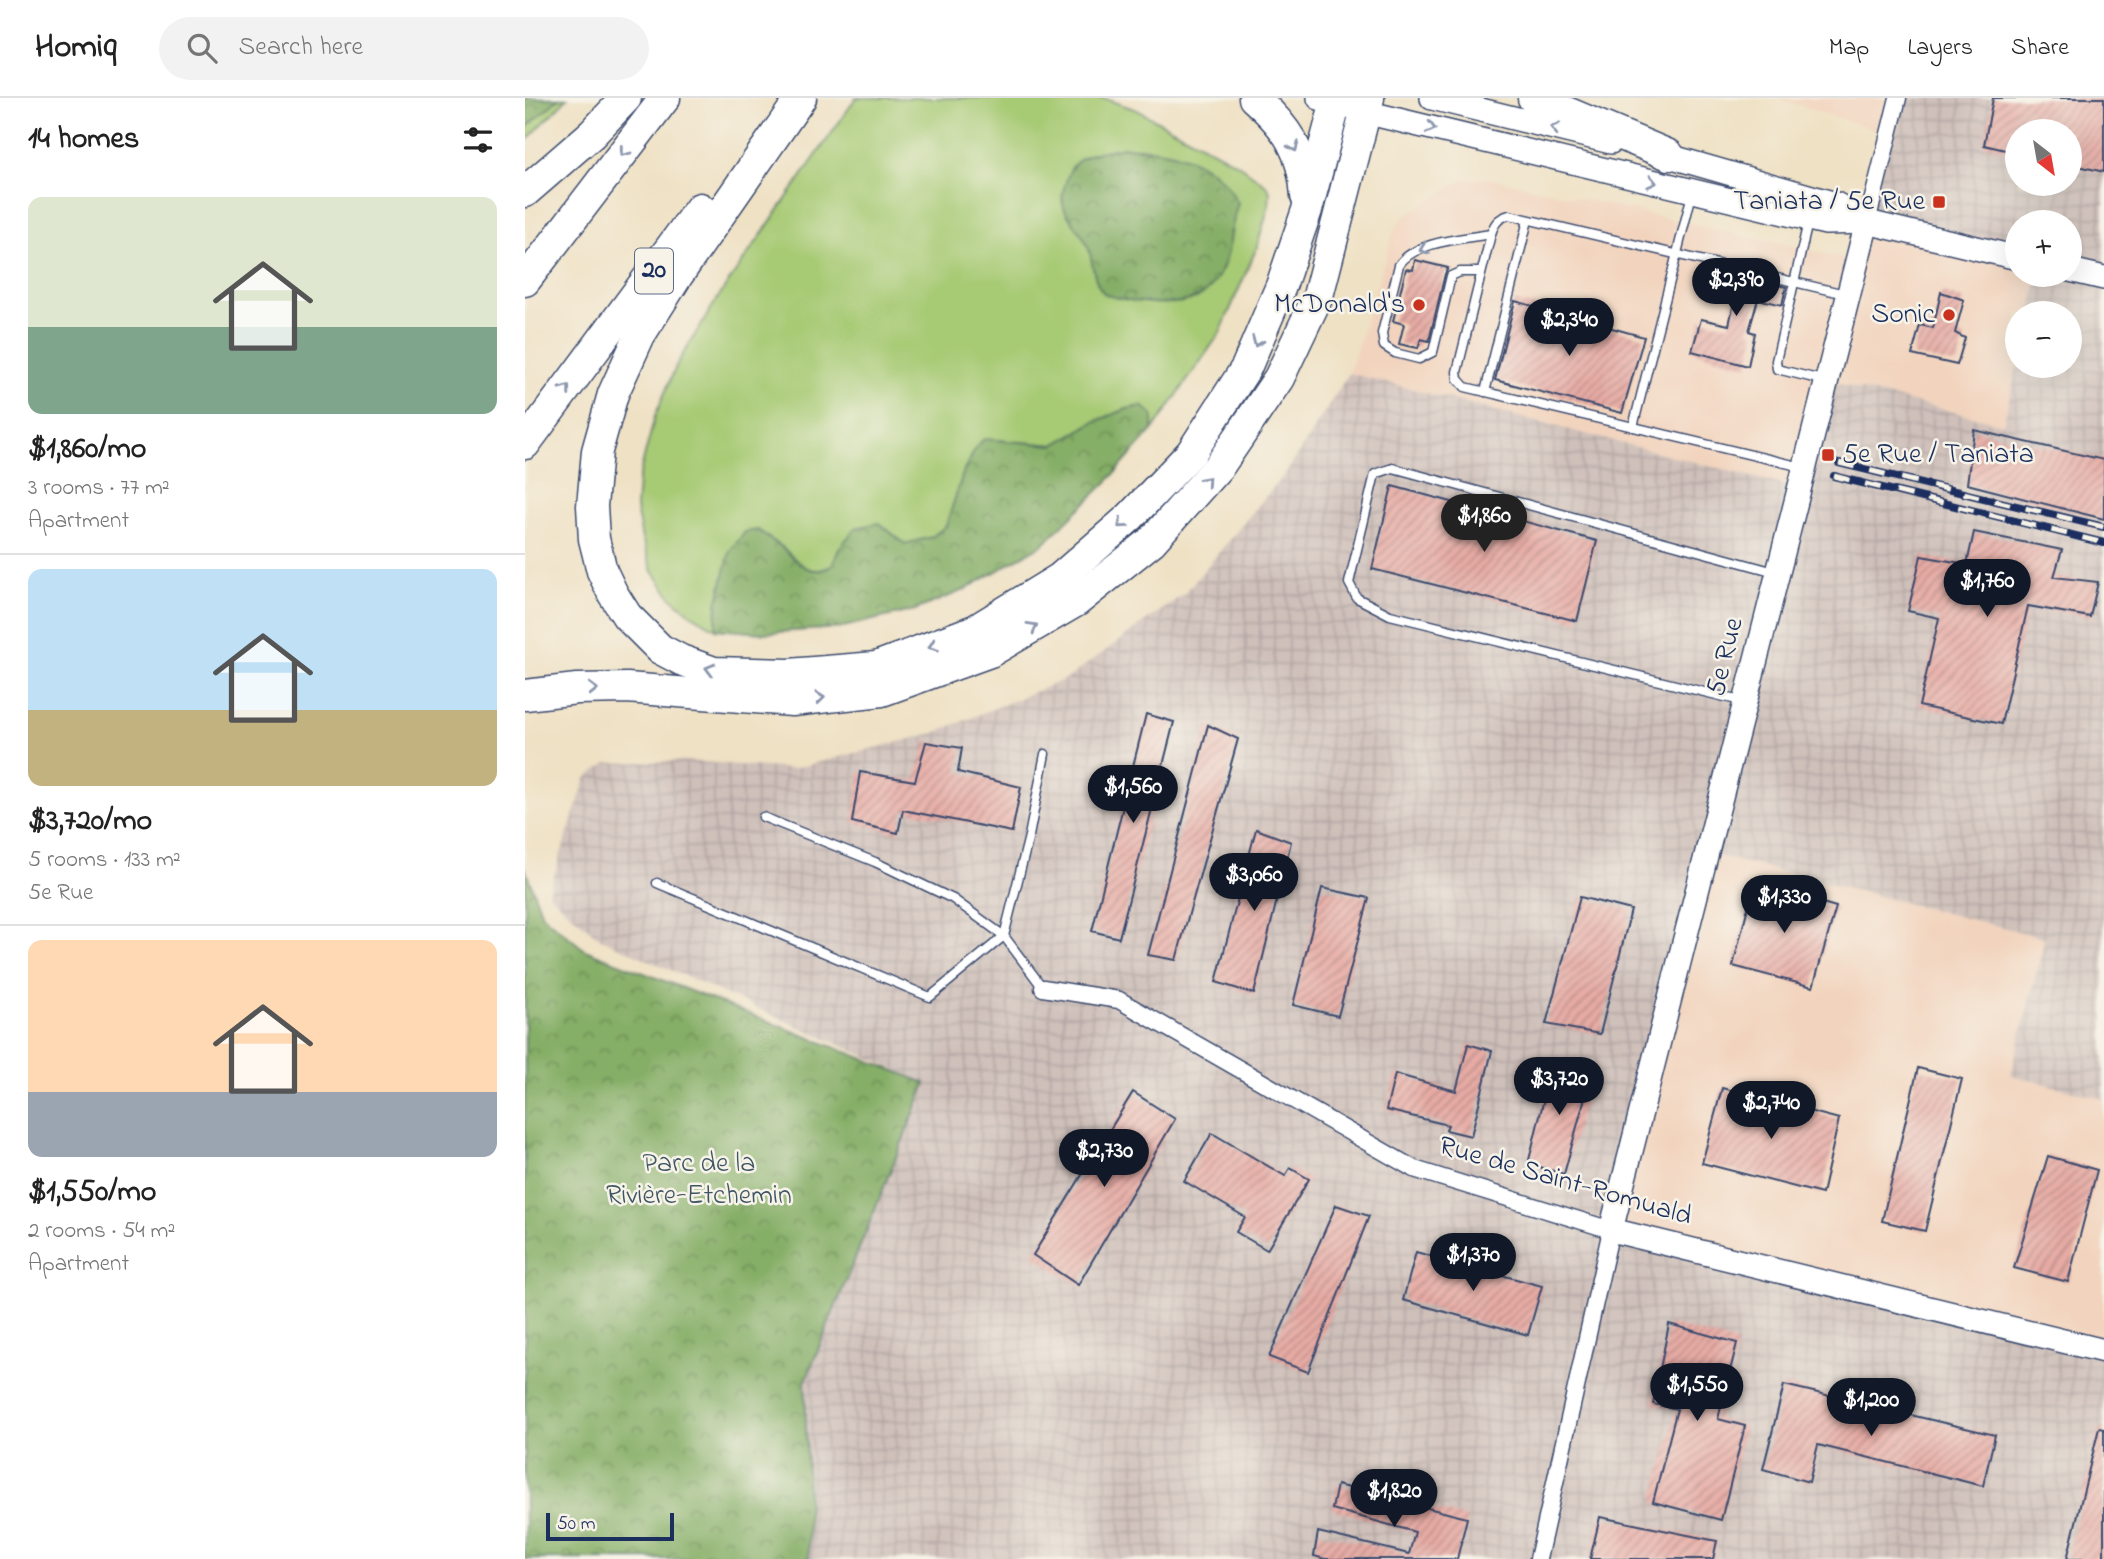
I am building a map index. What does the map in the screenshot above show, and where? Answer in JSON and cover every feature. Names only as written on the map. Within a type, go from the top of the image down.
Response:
[{"type":"highway","points":[[525,192],[592,134],[625,98]]},
{"type":"highway","points":[[525,281],[665,98]]},
{"type":"highway","name":"20","points":[[525,444],[782,98]]},
{"type":"highway","points":[[801,98],[678,275],[641,335],[613,394],[597,451],[592,506],[594,539],[601,571],[613,594],[628,616],[660,649],[714,672],[789,674],[876,667],[975,630],[1060,578],[1130,517],[1191,453],[1246,368],[1281,286],[1307,210],[1331,100]]},
{"type":"highway","points":[[1254,98],[1277,118],[1295,145],[1305,175],[1307,210]]},
{"type":"highway","points":[[1533,98],[1668,155]]},
{"type":"highway","points":[[525,695],[577,689],[627,688],[792,701],[882,691],[990,652],[1077,601],[1152,541],[1220,466],[1279,378],[1318,296],[1367,105]]},
{"type":"street","points":[[1432,98],[1668,155],[1836,204],[1867,222]]},
{"type":"street","name":"5e Rue","points":[[1611,1230],[1898,98]]},
{"type":"street","points":[[1331,100],[1367,105],[1693,191],[1826,223],[1867,222],[2005,255]]},
{"type":"street","points":[[2082,273],[2104,278]]},
{"type":"street","name":"Rue de Saint-Romuald","points":[[1043,988],[1119,1000],[1414,1169],[1611,1230],[2104,1352]]},
{"type":"street","points":[[1538,1559],[1611,1230]]},
{"type":"lane","points":[[1633,427],[1693,191]]},
{"type":"lane","points":[[1804,467],[1465,387],[1458,379],[1457,372],[1493,226],[1500,218],[1509,215],[1849,295]]},
{"type":"lane","points":[[1809,219],[1776,361],[1777,369],[1826,381]]},
{"type":"lane","points":[[1485,392],[1528,220]]},
{"type":"lane","points":[[1481,272],[1460,272],[1451,276],[1433,352],[1419,359],[1395,353],[1384,346],[1382,333],[1399,265],[1404,257],[1427,246],[1491,234]]},
{"type":"lane","points":[[1745,702],[1390,615],[1357,598],[1349,583],[1374,474],[1393,468],[1778,573]]},
{"type":"lane","points":[[657,883],[930,998],[1004,936],[1029,836],[1045,754]]},
{"type":"lane","points":[[763,817],[875,862],[953,899],[1004,936],[1043,988]]},
{"type":"shaded area","points":[[1777,98],[1898,98],[1889,134]]},
{"type":"shaded area","points":[[1898,98],[2104,98],[2104,1099],[2011,1075],[2045,938],[1707,853],[1611,1230],[2104,1351],[2104,1559],[809,1559],[805,1382],[926,1083],[601,939],[565,909],[548,893],[586,778],[607,763],[687,761],[792,769],[934,733],[1068,678],[1185,593],[1288,470],[1349,373],[1799,489],[1826,381],[2003,424],[2014,378],[2082,378],[2082,301],[2033,301],[2036,287],[2082,287],[2082,210],[2005,210],[2005,255],[1867,222]]},
{"type":"shaded area","points":[[1488,178],[1856,261],[1867,222],[2005,255],[2005,287],[2036,287],[2033,301],[2005,301],[2005,378],[2014,378],[2003,424],[1827,381],[1799,489],[1349,373],[1394,231],[1403,218],[1464,179]]},
{"type":"shaded area","points":[[1706,853],[2045,938],[2011,1075],[2104,1099],[2104,1351],[1611,1230]]},
{"type":"green space","points":[[525,98],[567,98],[525,142]]},
{"type":"green space","points":[[525,98],[559,98],[525,129]]},
{"type":"green space","points":[[856,98],[1103,98],[1137,110],[1238,164],[1266,185],[1270,192],[1269,205],[1257,247],[1220,333],[1153,430],[1152,415],[1142,406],[1094,422],[1054,445],[984,439],[977,446],[964,471],[946,526],[932,537],[905,544],[879,523],[840,547],[832,566],[823,569],[803,566],[758,530],[717,604],[716,629],[692,615],[672,598],[652,570],[642,539],[636,508],[638,481],[655,416],[677,364],[719,296]]},
{"type":"green space","points":[[1123,147],[1163,151],[1200,163],[1224,182],[1238,203],[1227,257],[1218,277],[1202,295],[1181,302],[1157,303],[1113,297],[1100,288],[1088,247],[1065,210],[1063,194],[1069,172],[1084,157]]},
{"type":"green space","points":[[1142,406],[1153,415],[1153,430],[1108,481],[1043,544],[964,590],[915,610],[839,628],[764,633],[716,629],[717,604],[730,551],[745,532],[758,530],[803,566],[816,570],[832,566],[840,547],[856,528],[879,523],[905,544],[932,537],[946,526],[964,471],[977,446],[984,439],[1054,445],[1094,422]]},
{"type":"green space","name":"Parc de la Rivière-Etchemin","points":[[525,868],[542,915],[585,950],[926,1083],[805,1382],[809,1559],[525,1559]]},
{"type":"building","points":[[1993,98],[2104,98],[2104,172],[2083,167],[2083,119],[2005,119],[2005,150],[1984,145]]},
{"type":"building","points":[[1415,260],[1448,268],[1429,341],[1421,339],[1418,348],[1399,344],[1404,324],[1393,321],[1406,269],[1413,270]]},
{"type":"building","points":[[1713,270],[1786,287],[1782,305],[1758,299],[1749,331],[1755,333],[1748,366],[1692,351],[1701,319],[1729,325],[1736,294],[1710,287]]},
{"type":"building","points":[[1941,292],[1964,300],[1955,333],[1965,338],[1957,365],[1912,355],[1920,325],[1933,328]]},
{"type":"building","points":[[1515,301],[1644,337],[1622,413],[1495,380]]},
{"type":"building","points":[[1974,430],[2104,460],[2104,519],[1967,484]]},
{"type":"building","points":[[1392,486],[1597,541],[1577,621],[1372,569]]},
{"type":"building","points":[[1974,532],[2062,550],[2054,577],[2098,582],[2090,617],[2028,606],[2001,724],[1919,706],[1939,618],[1908,611],[1921,556],[1967,564]]},
{"type":"building","points":[[1146,714],[1174,722],[1119,938],[1092,931]]},
{"type":"building","points":[[1208,725],[1238,739],[1176,960],[1148,955]]},
{"type":"building","points":[[926,742],[962,748],[958,772],[1021,787],[1012,832],[903,810],[898,833],[852,822],[860,772],[915,781]]},
{"type":"building","points":[[1256,829],[1291,842],[1254,994],[1216,982]]},
{"type":"building","points":[[1754,883],[1836,907],[1813,987],[1733,966]]},
{"type":"building","points":[[1322,888],[1369,898],[1338,1016],[1293,1005]]},
{"type":"building","points":[[1580,897],[1631,910],[1600,1034],[1546,1024]]},
{"type":"building","points":[[1468,1044],[1492,1051],[1471,1136],[1446,1130],[1448,1125],[1386,1110],[1395,1074],[1456,1091]]},
{"type":"building","points":[[1553,1062],[1592,1072],[1564,1174],[1528,1164]]},
{"type":"building","points":[[1918,1068],[1962,1079],[1925,1231],[1882,1221]]},
{"type":"building","points":[[1722,1088],[1839,1119],[1822,1194],[1702,1163]]},
{"type":"building","points":[[1133,1092],[1175,1119],[1078,1285],[1033,1255]]},
{"type":"building","points":[[1212,1133],[1285,1176],[1290,1168],[1309,1179],[1267,1250],[1236,1232],[1245,1217],[1184,1181]]},
{"type":"building","points":[[2048,1156],[2097,1170],[2068,1282],[2014,1268]]},
{"type":"building","points":[[1336,1205],[1369,1216],[1308,1372],[1269,1357]]},
{"type":"building","points":[[1416,1252],[1542,1286],[1528,1335],[1403,1300]]},
{"type":"building","points":[[1669,1324],[1737,1343],[1718,1419],[1745,1426],[1721,1520],[1653,1502],[1677,1409],[1653,1404]]},
{"type":"building","points":[[1784,1385],[1995,1435],[1983,1486],[1818,1445],[1809,1482],[1763,1469]]},
{"type":"building","points":[[2099,1428],[2104,1429],[2104,1559],[2067,1559]]},
{"type":"building","points":[[1337,1485],[1467,1518],[1457,1559],[1325,1559],[1314,1556],[1318,1532],[1409,1554],[1415,1532],[1332,1509]]},
{"type":"building","points":[[1600,1517],[1717,1541],[1713,1559],[1590,1559]]},
{"type":"railway","points":[[1839,463],[2104,527]]},
{"type":"railway","points":[[1834,476],[2104,543]]},
{"type":"place","name":"Taniata / 5e Rue","points":[[1939,202]]},
{"type":"place","name":"McDonald's","points":[[1419,305]]},
{"type":"place","name":"Sonic","points":[[1949,315]]},
{"type":"place","name":"5e Rue / Taniata","points":[[1828,455]]}]
